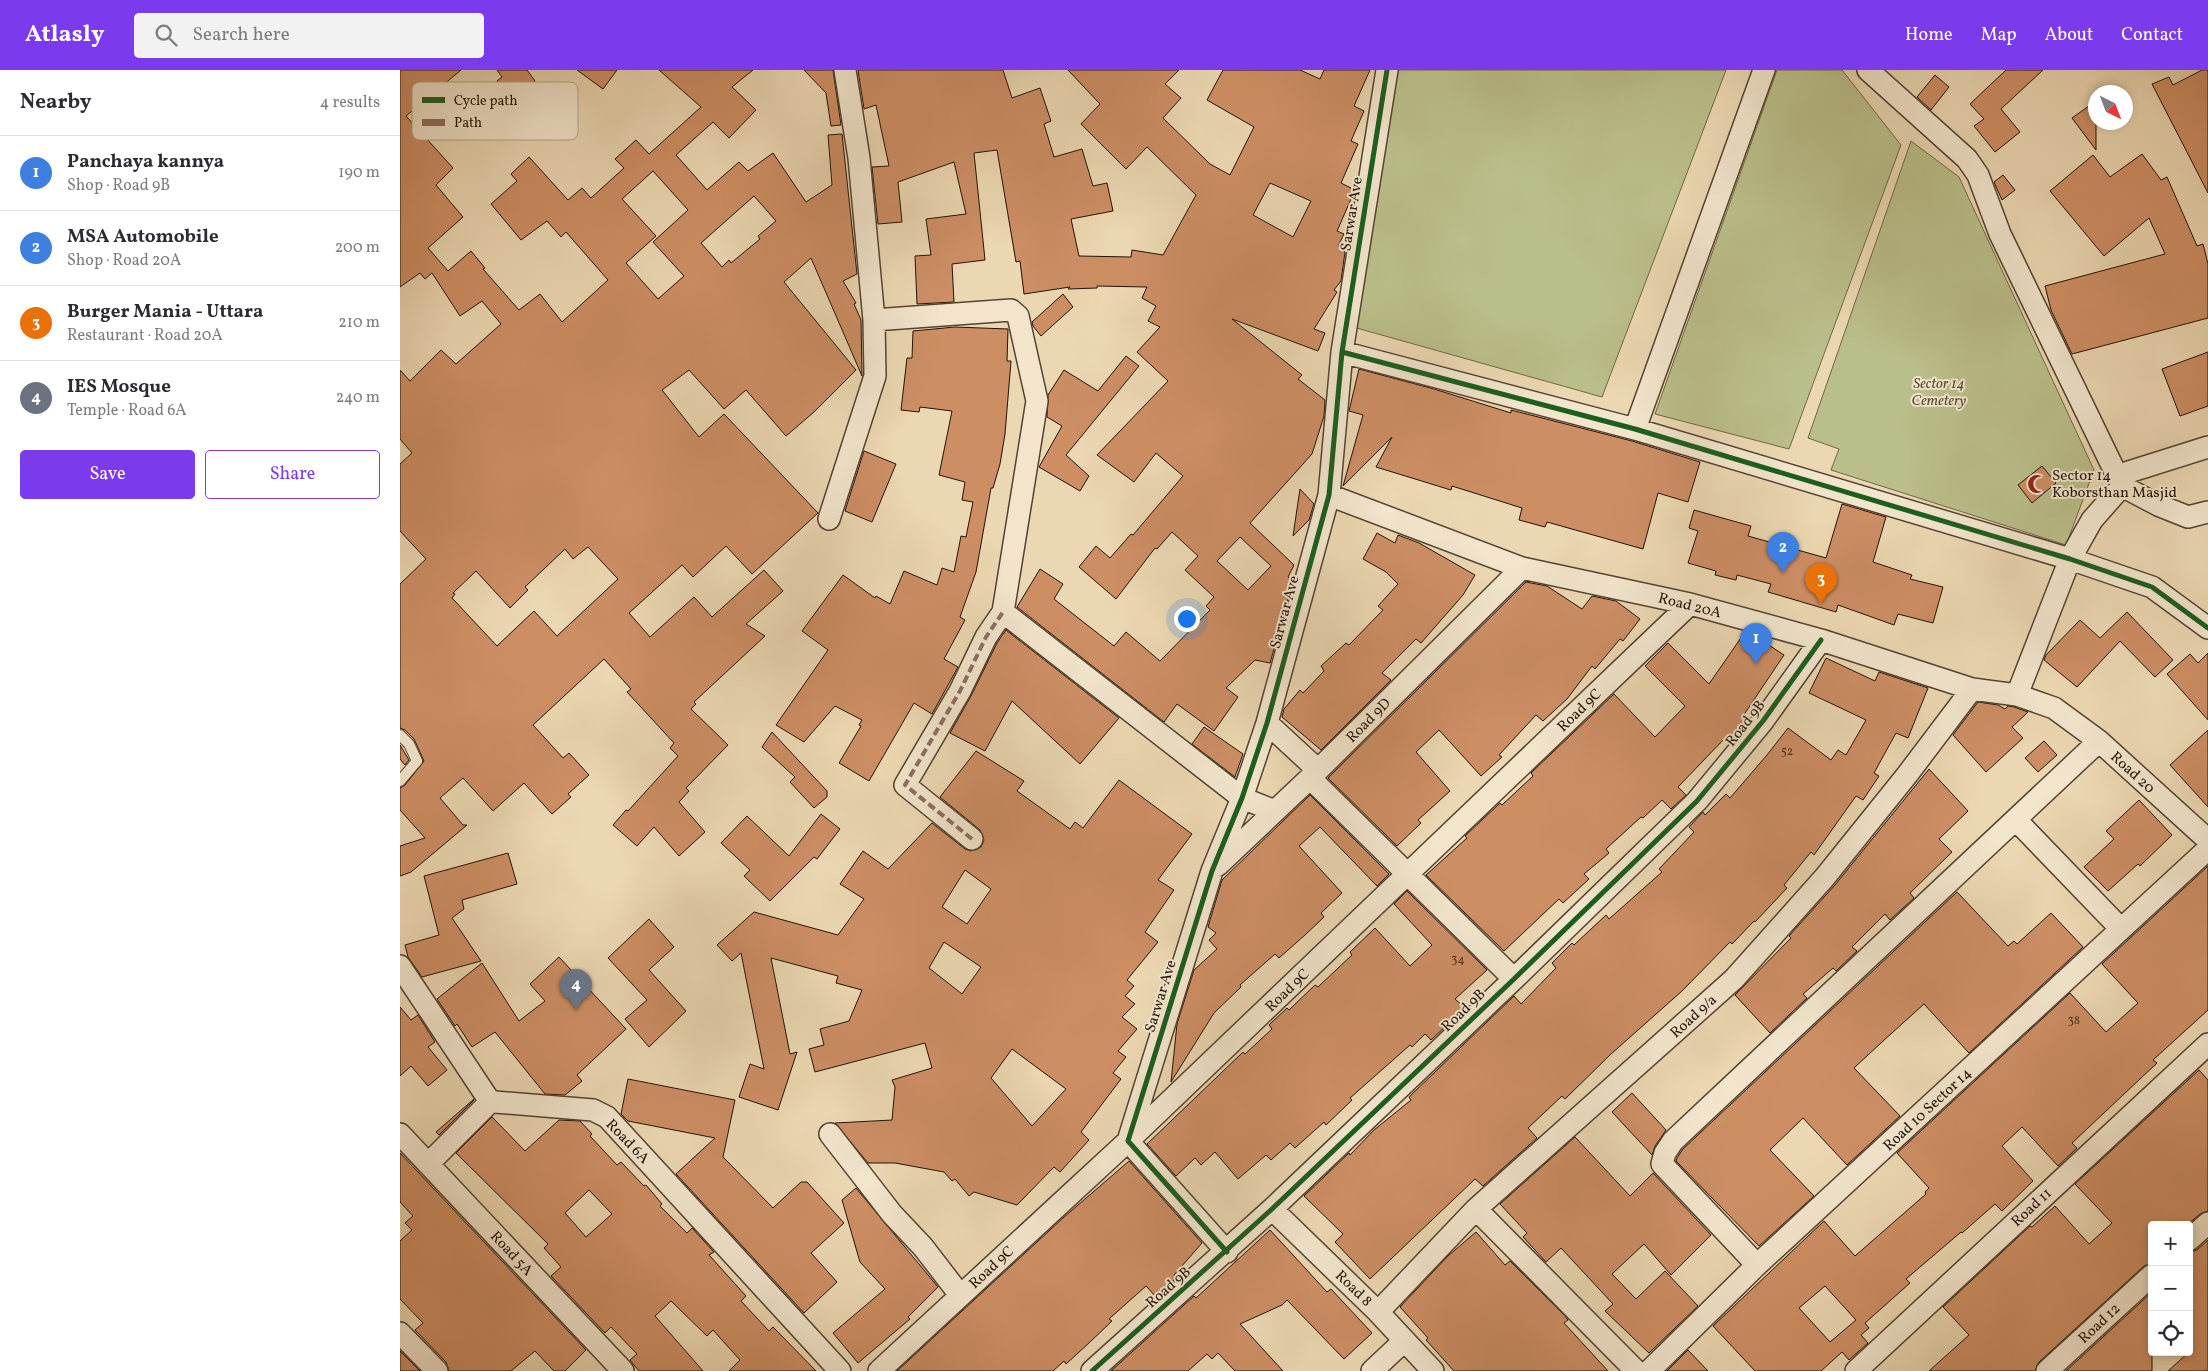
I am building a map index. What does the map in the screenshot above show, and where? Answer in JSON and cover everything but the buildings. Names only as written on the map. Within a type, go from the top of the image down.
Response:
[{"type":"street","points":[[828,519],[875,376],[874,320],[859,158],[845,70]]},
{"type":"street","name":"Sarwar Ave","points":[[1128,1141],[1212,871],[1242,798],[1268,723],[1328,495],[1342,352],[1387,70]]},
{"type":"street","points":[[1635,429],[1764,70]]},
{"type":"street","points":[[1868,70],[1967,159],[1978,175],[2000,234],[2119,481],[2158,505],[2188,517],[2208,512]]},
{"type":"street","points":[[874,320],[1010,310],[1018,316],[1037,401],[1003,612],[986,637],[960,691],[905,785],[972,839]]},
{"type":"street","points":[[1342,352],[1635,429],[2070,559],[2152,587],[2208,628]]},
{"type":"street","points":[[2017,696],[2070,559],[2092,520],[2119,481],[2208,447]]},
{"type":"street","name":"Road 20A","points":[[1328,495],[1522,568],[1690,604],[1821,640],[1972,689],[2017,696],[2054,708]]},
{"type":"street","name":"Road 9D","points":[[1212,871],[1314,774],[1522,568]]},
{"type":"street","name":"Road 9C","points":[[879,1371],[1128,1141],[1690,604]]},
{"type":"street","points":[[1003,612],[1242,798],[1275,811]]},
{"type":"street","name":"Road 9B","points":[[1092,1371],[1227,1252],[1514,979],[1697,801],[1763,721],[1821,640]]},
{"type":"street","name":"Road 9/a","points":[[1378,1312],[1476,1209],[1734,979],[1825,877],[1907,775],[1972,689]]},
{"type":"street","name":"Road 20","points":[[2054,708],[2099,741],[2208,840]]},
{"type":"street","points":[[1268,723],[1409,874],[1514,979]]},
{"type":"street","points":[[1757,1265],[1662,1164],[1664,1154],[1672,1141],[2099,741]]},
{"type":"street","points":[[2016,820],[2121,929]]},
{"type":"street","name":"Road 10 Sector 14","points":[[1648,1371],[1757,1265],[2208,849]]},
{"type":"street","points":[[400,966],[492,1101],[428,1164]]},
{"type":"street","name":"Road 11","points":[[1856,1371],[2208,1044]]},
{"type":"street","name":"Road 6A","points":[[492,1101],[593,1110],[608,1117],[840,1371]]},
{"type":"street","name":"Road 5A","points":[[400,1134],[614,1368]]},
{"type":"street","points":[[830,1134],[892,1214],[923,1247],[960,1295]]},
{"type":"street","points":[[1128,1141],[1227,1252]]},
{"type":"street","name":"Road 8","points":[[1272,1209],[1378,1312],[1433,1371]]},
{"type":"street","points":[[1476,1209],[1636,1371]]},
{"type":"street","points":[[2193,1236],[2208,1223]]},
{"type":"street","name":"Road 12","points":[[2047,1371],[2148,1278]]},
{"type":"street","points":[[400,1333],[437,1371]]},
{"type":"street","points":[[1372,1371],[1404,1340]]},
{"type":"lane","points":[[400,735],[409,744],[417,761],[400,782]]},
{"type":"green space","points":[[1397,70],[1726,70],[1602,397],[1346,325]]},
{"type":"green space","points":[[1777,70],[1842,70],[1901,145],[1789,449],[1655,414]]},
{"type":"green space","name":"Sector 14 Cemetery","points":[[1911,141],[1959,177],[2094,470],[2066,545],[1831,470],[1839,449],[1808,438]]},
{"type":"marked path","points":[[972,839],[905,785],[960,691],[986,637],[1003,612]]},
{"type":"cycle path","points":[[1227,1252],[1128,1141],[1212,871],[1242,798],[1267,723],[1329,495],[1342,352],[1387,70]]},
{"type":"cycle path","points":[[1342,352],[1635,429],[2070,559],[2152,587],[2208,628]]},
{"type":"cycle path","points":[[1092,1371],[1272,1209],[1514,979],[1697,801],[1763,721],[1821,640]]},
{"type":"place","name":"Sector 14 Koborsthan Masjid","points":[[2037,484]]},
{"type":"place","name":"MSA Automobile","points":[[1783,573]]},
{"type":"place","name":"Burger Mania - Uttara","points":[[1821,604]]},
{"type":"place","name":"Panchaya kannya","points":[[1756,664]]},
{"type":"place","name":"IES Mosque","points":[[576,1010]]}]
